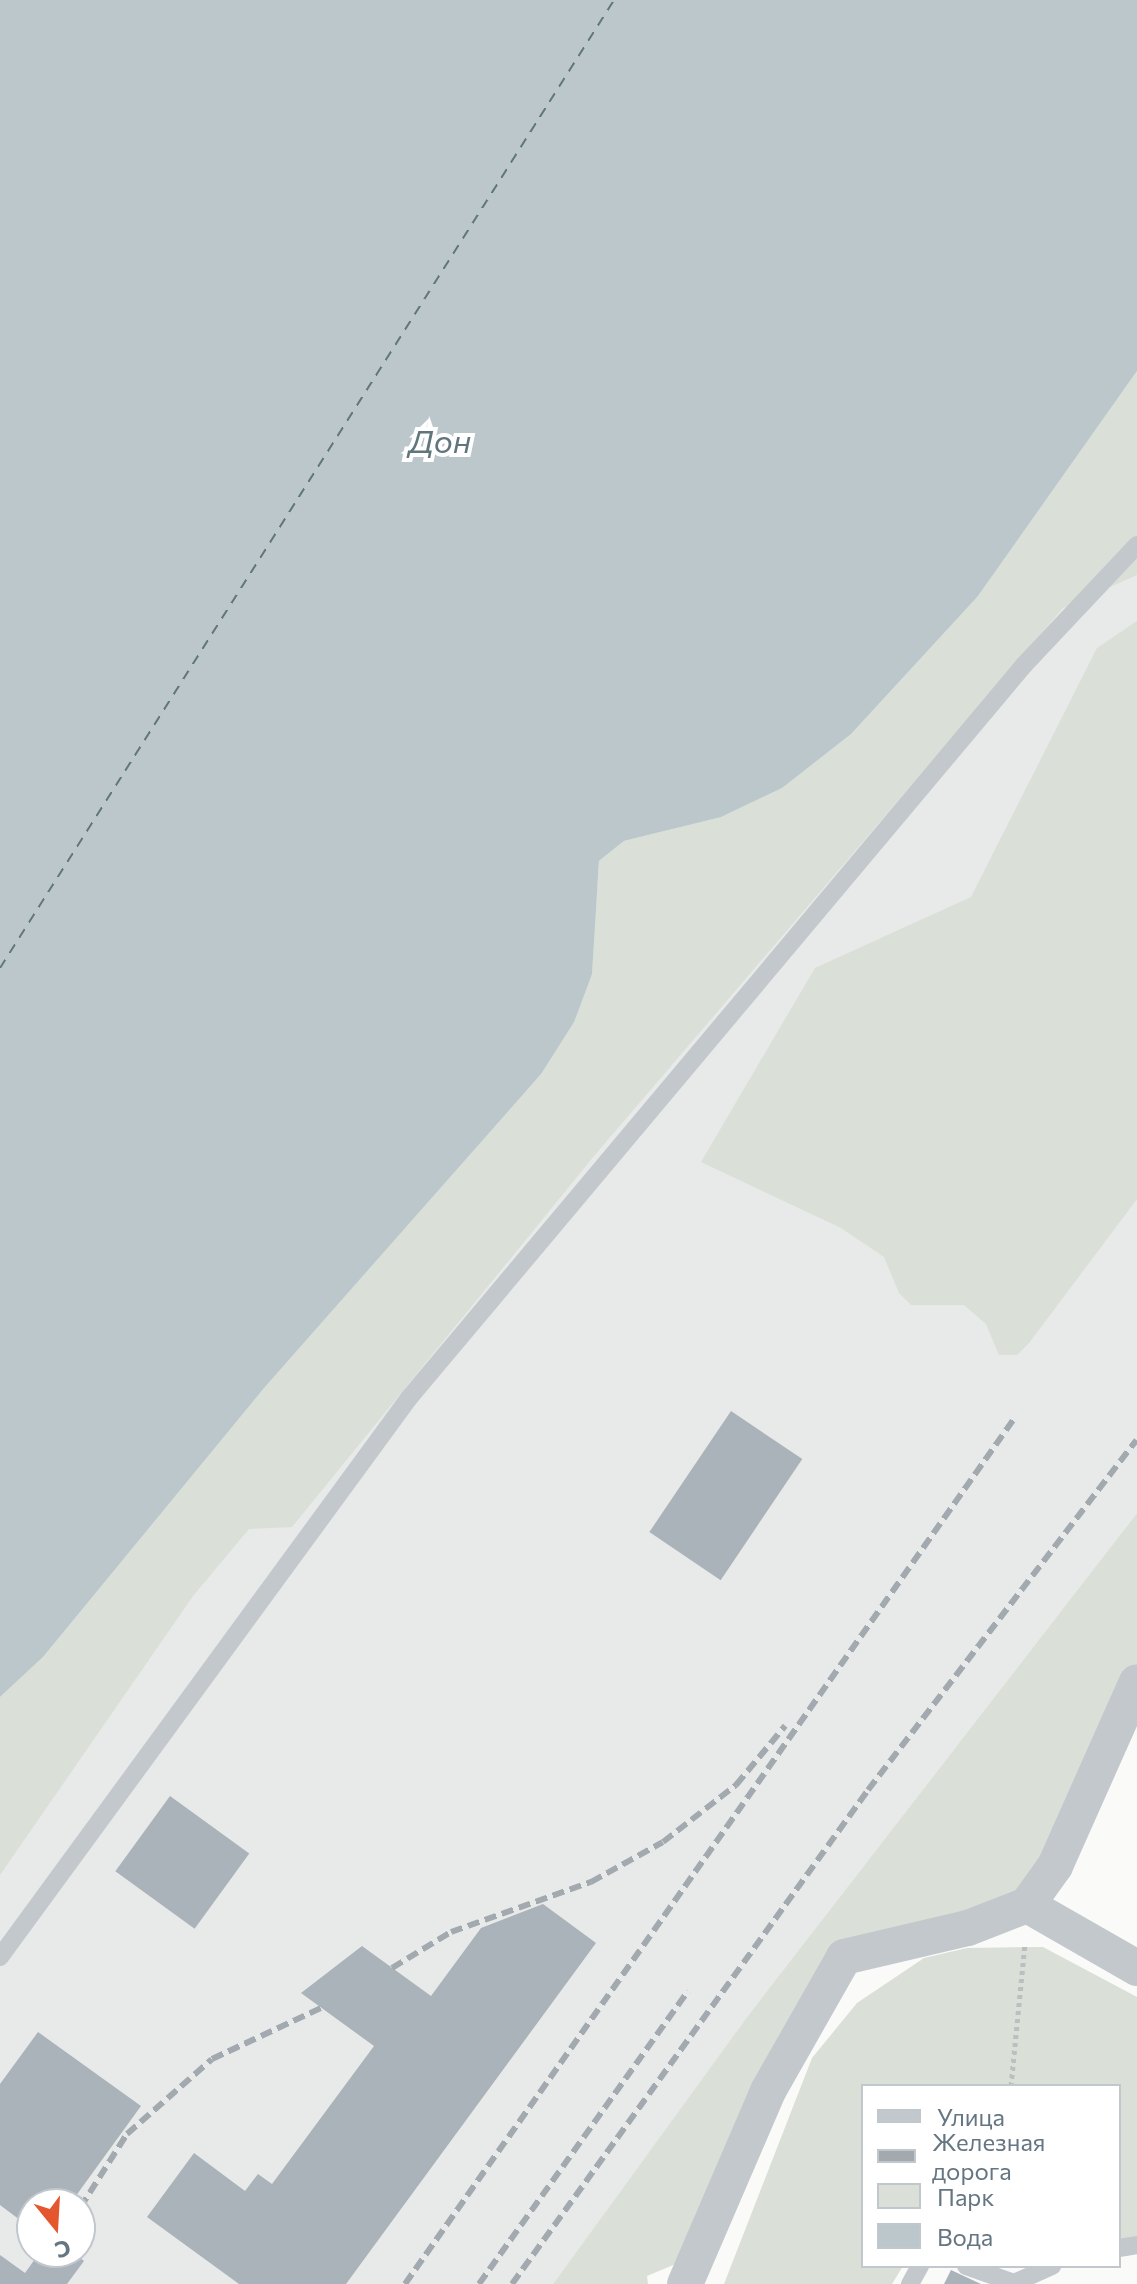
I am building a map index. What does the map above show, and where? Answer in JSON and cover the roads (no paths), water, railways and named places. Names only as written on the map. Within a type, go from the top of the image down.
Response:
[{"type":"street","points":[[685,2284],[768,2091],[844,1957],[968,1928],[1027,1905],[1055,1866],[1137,1682]]},
{"type":"street","points":[[1027,1905],[1137,1968]]},
{"type":"lane","points":[[0,1957],[409,1398],[1024,665],[1136,545]]},
{"type":"lane","points":[[972,2268],[1014,2283],[1048,2268]]},
{"type":"water","name":"Дон","points":[[0,0],[1137,0],[1137,371],[978,596],[851,734],[782,788],[721,817],[624,841],[599,861],[592,974],[574,1022],[541,1074],[264,1388],[43,1657],[0,1697]]},
{"type":"railway","points":[[405,2284],[1016,1416]]},
{"type":"railway","points":[[512,2284],[868,1790],[1137,1440]]},
{"type":"railway","points":[[392,1968],[451,1932],[591,1882],[663,1842],[736,1785],[785,1726]]},
{"type":"railway","points":[[479,2284],[688,1991]]},
{"type":"railway","points":[[93,2188],[127,2134],[212,2059],[321,2008]]}]
